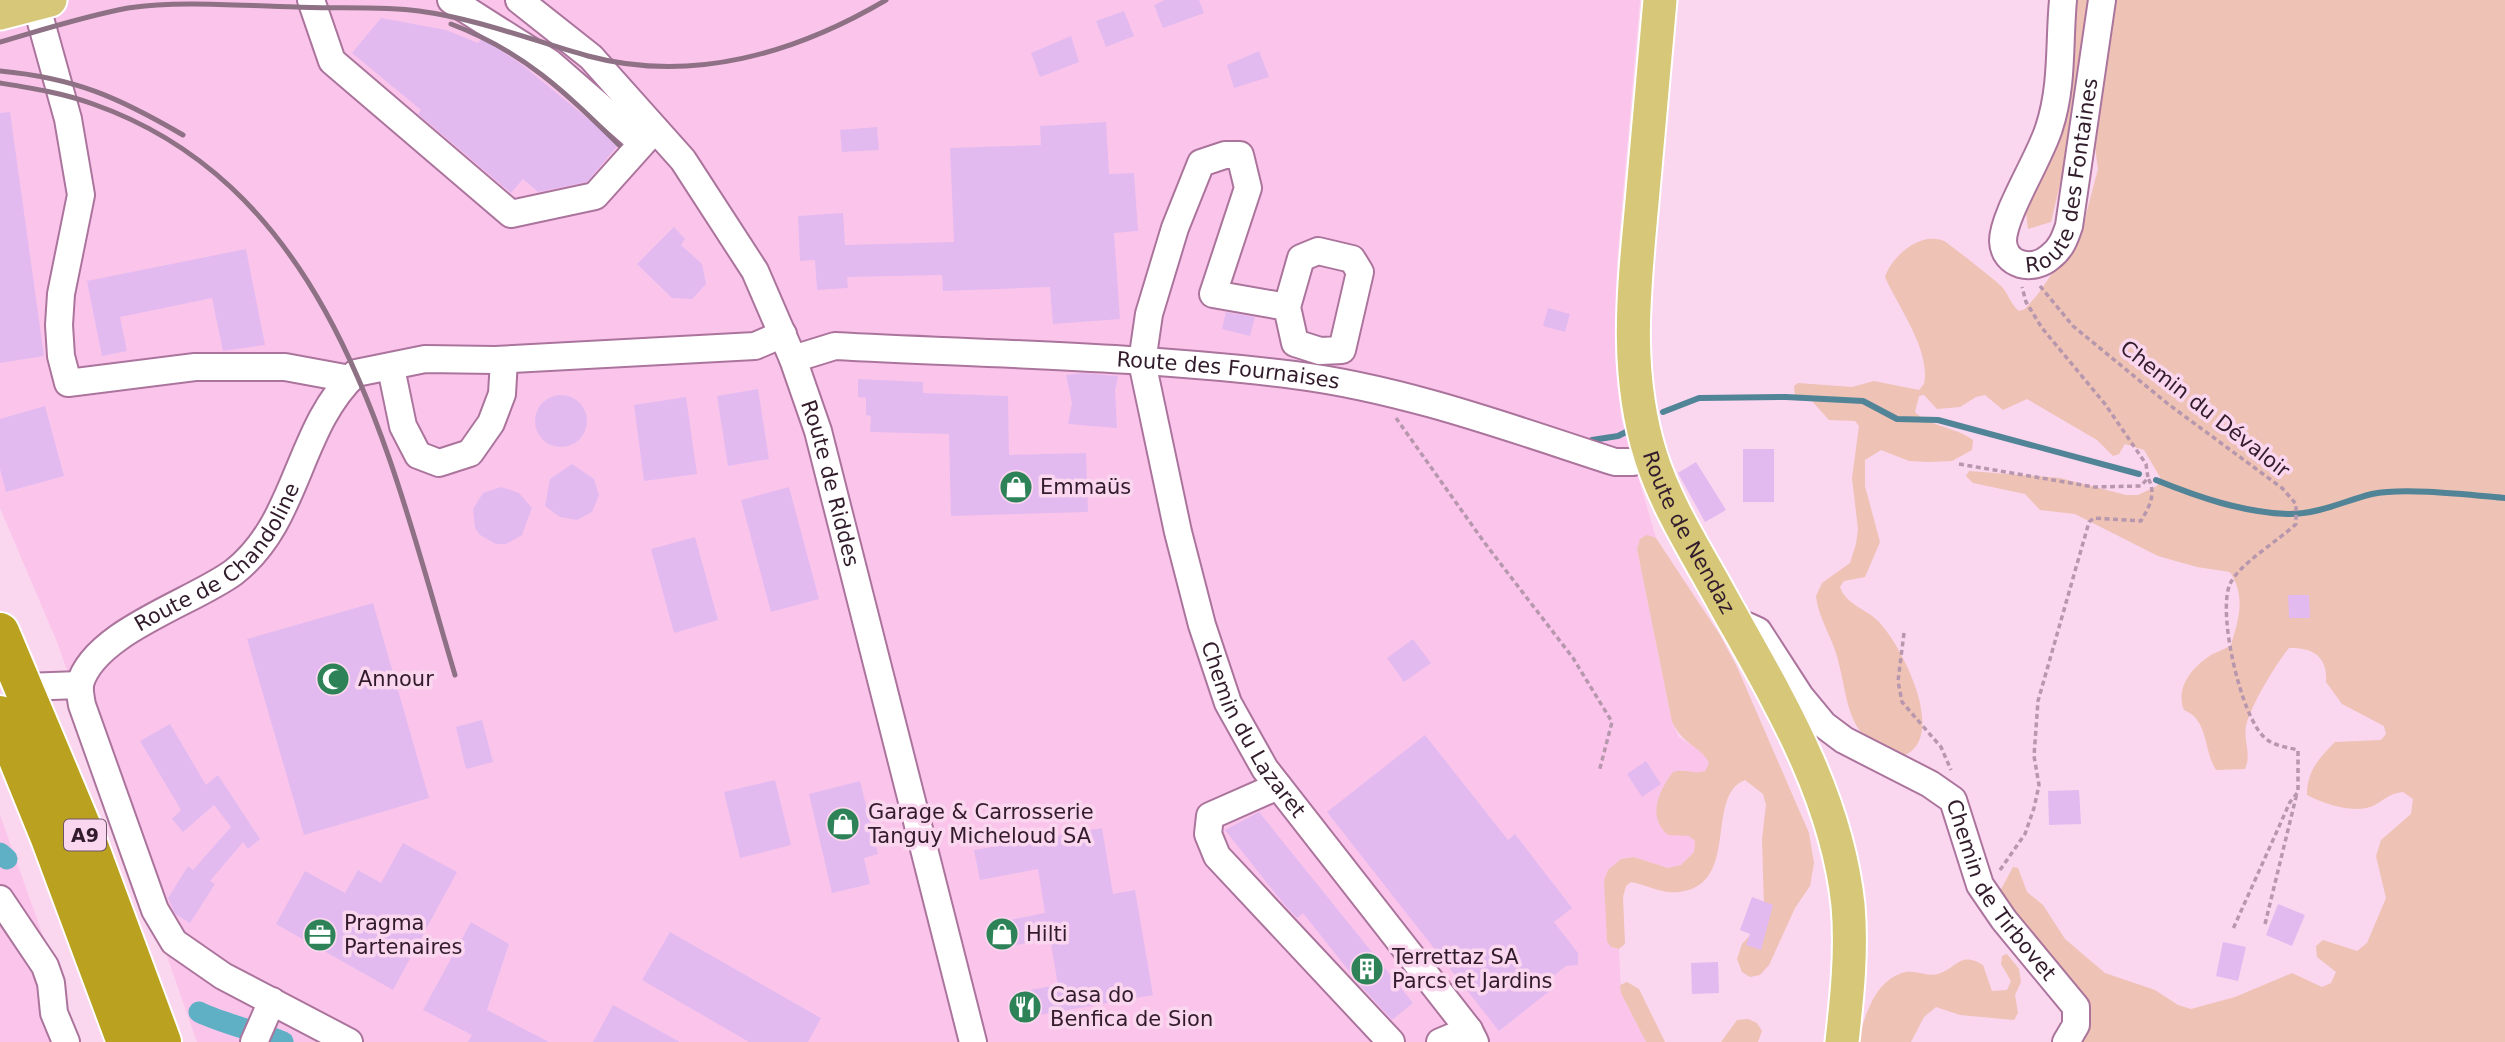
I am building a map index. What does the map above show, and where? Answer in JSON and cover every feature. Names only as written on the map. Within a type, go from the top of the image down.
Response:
[{"type":"highway","name":"A9","points":[[0,632],[12,701],[54,849],[126,1042]]},
{"type":"highway","name":"A9","points":[[12,701],[84,832],[162,1042]]},
{"type":"main road","name":"Route de Nendaz","points":[[1660,0],[1631,330],[1642,460],[1670,504],[1800,742],[1836,842],[1844,875],[1849,932],[1842,1042]]},
{"type":"main road","points":[[0,13],[43,2]]},
{"type":"street","points":[[311,0],[332,61],[511,214],[595,196],[649,136],[550,63],[451,0]]},
{"type":"street","name":"Route des Fontaines","points":[[2063,0],[2058,83],[2050,125],[2038,159],[2010,212],[2003,235],[2005,253],[2026,265],[2052,257],[2061,246],[2069,226],[2102,0]]},
{"type":"street","points":[[43,2],[81,195],[61,294],[61,356],[68,383],[195,367],[285,367],[350,379],[356,373],[425,359],[504,360],[788,346]]},
{"type":"street","name":"Route de Riddes","points":[[518,3],[591,57],[649,136],[683,160],[755,271],[788,346],[818,431],[973,1042]]},
{"type":"street","points":[[1142,362],[1149,314],[1175,228],[1201,163],[1225,155],[1240,155],[1248,188],[1213,294],[1287,307]]},
{"type":"street","name":"Route des Fournaises","points":[[788,346],[835,346],[1142,362],[1295,375],[1378,391],[1456,411],[1615,462],[1642,460]]},
{"type":"street","points":[[391,368],[403,426],[418,455],[439,463],[470,453],[491,423],[502,394],[504,360]]},
{"type":"street","name":"Chemin du Lazaret","points":[[1142,362],[1178,532],[1228,703],[1278,786],[1472,1036]]},
{"type":"street","name":"Route de Chandoline","points":[[80,685],[92,662],[112,643],[234,571],[276,524],[316,428],[350,379]]},
{"type":"street","name":"Chemin de Tirbovet","points":[[1740,631],[1747,626],[1758,631],[1812,713],[1832,732],[1953,800],[1975,876],[1992,902],[2073,1000],[2078,1018],[2066,1042]]},
{"type":"street","points":[[12,701],[80,685],[82,705],[155,910],[174,942],[214,969],[264,1021],[349,1042]]},
{"type":"street","points":[[1278,786],[1210,816],[1208,834],[1217,856],[1391,1042]]},
{"type":"street","points":[[0,899],[45,966],[51,984],[54,1013],[66,1042]]},
{"type":"street","points":[[1440,1042],[1472,1036]]},
{"type":"path","points":[[1992,902],[2002,865],[2025,834],[2039,785],[2034,756],[2038,701],[2088,522],[2094,518],[2141,521],[2151,503],[2152,487],[2146,464],[2105,404],[2042,328],[2026,302],[2026,265]]},
{"type":"path","name":"Chemin du Dévaloir","points":[[2026,265],[2038,285],[2073,326],[2168,404],[2282,488],[2297,504],[2296,524],[2238,570],[2226,598],[2242,695],[2255,726],[2273,744],[2298,750],[2298,792]]},
{"type":"path","points":[[1378,391],[1483,542],[1573,659],[1612,722],[1599,772]]},
{"type":"path","points":[[1959,464],[2094,487],[2141,486],[2148,478]]},
{"type":"path","points":[[1904,632],[1898,681],[1902,702],[1941,747],[1952,772],[1953,800]]},
{"type":"path","points":[[2265,924],[2298,792]]},
{"type":"path","points":[[2233,929],[2290,802],[2298,792]]},
{"type":"shaded area","points":[[0,0],[1640,0],[1617,262],[1615,358],[1621,418],[1656,538],[1647,536],[1641,539],[1637,549],[1672,722],[1679,737],[1704,753],[1709,763],[1705,771],[1697,774],[1681,770],[1669,835],[1689,835],[1695,841],[1694,852],[1681,865],[1668,868],[1634,857],[1621,859],[1611,947],[1619,949],[1621,993],[1646,1042],[197,1042],[57,642],[0,508]]},
{"type":"shaded area","points":[[2071,0],[2088,0],[2074,125],[2051,222],[2028,229],[2026,212],[2054,150]]},
{"type":"shaded area","points":[[2111,0],[2505,0],[2505,1042],[2077,1042],[2085,1030],[1999,893],[2013,867],[2018,868],[2027,892],[2043,905],[2065,939],[2105,973],[2155,990],[2178,1005],[2191,1009],[2235,997],[2292,973],[2322,987],[2331,983],[2336,972],[2317,957],[2316,946],[2323,940],[2357,951],[2367,943],[2386,898],[2376,856],[2381,840],[2411,814],[2413,799],[2403,792],[2391,795],[2373,806],[2357,809],[2330,805],[2307,795],[2309,779],[2315,766],[2335,742],[2381,740],[2386,734],[2384,726],[2342,704],[2326,682],[2321,660],[2305,649],[2289,648],[2264,685],[2246,726],[2248,758],[2245,769],[2216,770],[2202,728],[2192,715],[2184,710],[2182,694],[2187,679],[2198,666],[2211,655],[2231,645],[2239,599],[2230,572],[2197,567],[2158,556],[2075,514],[2040,510],[2025,494],[1973,483],[1966,476],[1969,471],[2060,478],[2126,495],[2138,495],[2157,486],[2160,477],[2144,450],[2125,444],[2119,454],[2113,456],[2097,440],[2027,399],[2003,410],[1985,395],[1960,407],[1937,409],[1924,395],[1919,396],[1915,412],[1928,421],[1973,440],[1972,450],[1952,461],[1909,461],[1881,450],[1865,460],[1865,486],[1880,542],[1865,577],[1844,581],[1840,587],[1852,603],[1879,622],[1900,652],[1918,696],[1922,717],[1921,736],[1912,750],[1895,758],[1878,749],[1866,738],[1851,714],[1836,653],[1816,596],[1822,583],[1850,563],[1856,544],[1858,529],[1852,478],[1859,426],[1855,421],[1829,420],[1811,400],[1795,396],[1794,386],[1798,383],[1852,387],[1874,381],[1919,390],[1924,384],[1923,357],[1885,277],[1900,254],[1917,242],[1926,239],[1944,241],[2000,285],[2019,311],[2025,309],[2038,294],[2082,230],[2098,169],[2094,140]]},
{"type":"shaded area","points":[[1647,535],[1656,538],[1720,635],[1737,667],[1809,833],[1814,863],[1810,886],[1795,908],[1769,965],[1760,975],[1750,977],[1742,972],[1737,959],[1742,944],[1755,930],[1764,907],[1762,839],[1766,805],[1763,794],[1745,780],[1733,789],[1726,803],[1716,858],[1710,874],[1698,886],[1679,892],[1660,891],[1631,882],[1626,886],[1623,897],[1625,944],[1619,949],[1611,947],[1607,941],[1604,880],[1608,870],[1621,859],[1634,857],[1668,868],[1681,865],[1694,852],[1695,841],[1689,836],[1668,835],[1662,828],[1656,812],[1657,804],[1673,772],[1705,771],[1709,763],[1672,722],[1637,549],[1640,539]]},
{"type":"shaded area","points":[[0,815],[57,975],[77,1042],[0,1042]]},
{"type":"shaded area","points":[[2007,954],[2019,969],[2021,982],[2015,995],[2018,1013],[2014,1020],[1960,1015],[1936,1007],[1924,1017],[1911,1042],[1858,1042],[1873,1000],[1886,982],[1895,976],[1906,972],[1938,974],[1963,960],[1969,960],[1983,965],[1992,991],[2007,990],[2011,981],[2001,964],[2002,956]]},
{"type":"shaded area","points":[[1627,982],[1639,989],[1665,1042],[1646,1042],[1621,993],[1620,985]]},
{"type":"shaded area","points":[[1748,1019],[1757,1023],[1762,1031],[1758,1042],[1721,1042],[1737,1020]]},
{"type":"building","points":[[1165,0],[1199,0],[1204,13],[1163,28],[1154,5]]},
{"type":"building","points":[[1124,11],[1134,36],[1106,47],[1096,21]]},
{"type":"building","points":[[381,18],[446,30],[478,43],[482,38],[521,64],[619,144],[587,182],[538,192],[523,179],[511,193],[418,114],[421,110],[352,53]]},
{"type":"building","points":[[1071,36],[1079,62],[1040,77],[1031,53]]},
{"type":"building","points":[[1259,51],[1269,77],[1234,88],[1227,65]]},
{"type":"building","points":[[10,112],[44,356],[0,363],[0,113]]},
{"type":"building","points":[[1106,122],[1109,174],[1134,173],[1138,231],[1114,233],[1120,319],[1053,324],[1050,287],[943,291],[942,275],[847,277],[848,288],[817,290],[815,260],[800,261],[798,216],[843,213],[845,245],[954,242],[950,148],[1041,145],[1040,126]]},
{"type":"building","points":[[877,127],[879,150],[842,152],[840,130]]},
{"type":"building","points":[[674,227],[685,239],[681,245],[702,264],[706,284],[692,299],[672,298],[637,264]]},
{"type":"building","points":[[246,249],[265,345],[223,351],[212,298],[120,317],[127,351],[102,356],[87,281]]},
{"type":"building","points":[[1548,308],[1570,314],[1565,332],[1543,326]]},
{"type":"building","points":[[1226,312],[1255,317],[1250,336],[1222,329]]},
{"type":"building","points":[[1082,373],[1118,376],[1115,391],[1117,428],[1068,424],[1072,403],[1066,375]]},
{"type":"building","points":[[858,379],[923,382],[923,393],[1008,396],[1009,455],[1086,453],[1088,512],[951,516],[949,434],[870,432],[871,416],[866,415],[866,398],[858,397]]},
{"type":"building","points":[[758,389],[769,459],[728,466],[717,396]]},
{"type":"building","points":[[561,395],[580,402],[587,421],[580,440],[561,447],[542,440],[535,421],[542,402]]},
{"type":"building","points":[[686,397],[697,474],[644,481],[634,405]]},
{"type":"building","points":[[45,406],[64,476],[6,492],[0,469],[0,419]]},
{"type":"building","points":[[1743,449],[1774,449],[1774,502],[1743,502]]},
{"type":"building","points":[[1696,462],[1726,510],[1705,522],[1678,473]]},
{"type":"building","points":[[572,464],[594,479],[599,495],[592,512],[577,520],[560,517],[545,506],[550,479]]},
{"type":"building","points":[[501,487],[519,493],[532,508],[522,535],[506,544],[496,544],[480,535],[475,528],[473,509],[483,493]]},
{"type":"building","points":[[789,487],[819,599],[771,612],[741,500]]},
{"type":"building","points":[[695,537],[718,620],[674,633],[651,549]]},
{"type":"building","points":[[2288,595],[2309,595],[2310,618],[2289,618]]},
{"type":"building","points":[[373,603],[429,798],[304,835],[247,639]]},
{"type":"building","points":[[1413,639],[1431,663],[1404,682],[1387,658]]},
{"type":"building","points":[[482,720],[493,762],[466,769],[456,727]]},
{"type":"building","points":[[170,724],[206,785],[218,775],[260,839],[248,849],[243,842],[210,881],[215,884],[190,923],[175,914],[168,898],[188,866],[193,870],[231,827],[214,805],[183,832],[172,819],[181,810],[140,741]]},
{"type":"building","points":[[1425,735],[1508,840],[1515,834],[1572,908],[1554,922],[1578,953],[1578,965],[1566,966],[1545,983],[1551,990],[1499,1031],[1327,812]]},
{"type":"building","points":[[1646,761],[1661,784],[1642,797],[1627,774]]},
{"type":"building","points":[[775,780],[791,845],[740,858],[724,792]]},
{"type":"building","name":"Garage & Carrosserie Tanguy Micheloud SA","points":[[860,781],[878,854],[864,858],[870,884],[832,893],[809,794]]},
{"type":"building","points":[[2079,790],[2081,824],[2049,825],[2048,791]]},
{"type":"building","points":[[1259,812],[1413,1003],[1392,1020],[1360,985],[1303,913],[1297,918],[1283,903],[1225,830]]},
{"type":"building","points":[[1102,828],[1113,894],[1135,890],[1153,995],[1017,1019],[1013,993],[1058,985],[1050,939],[998,948],[994,923],[1045,913],[1038,869],[980,880],[974,850]]},
{"type":"building","points":[[403,843],[457,872],[393,990],[276,924],[305,871],[345,893],[358,870],[381,883]]},
{"type":"building","points":[[1752,897],[1773,905],[1761,950],[1746,945],[1750,934],[1740,930]]},
{"type":"building","points":[[2278,904],[2305,915],[2292,946],[2266,935]]},
{"type":"building","points":[[471,922],[509,944],[487,1010],[549,1042],[468,1042],[472,1035],[423,1010]]},
{"type":"building","points":[[670,932],[821,1018],[808,1042],[749,1042],[642,980]]},
{"type":"building","points":[[2223,942],[2246,947],[2238,981],[2216,976]]},
{"type":"building","points":[[1718,962],[1719,993],[1692,994],[1691,963]]},
{"type":"building","points":[[613,1005],[680,1042],[593,1042]]},
{"type":"waterway","points":[[1663,412],[1699,398],[1786,397],[1863,401],[1897,419],[1938,420],[2139,474]]},
{"type":"waterway","points":[[1592,440],[1626,432]]},
{"type":"waterway","points":[[2156,480],[2221,503],[2255,511],[2289,514],[2321,510],[2386,492],[2438,492],[2505,498]]},
{"type":"waterway","points":[[0,853],[7,859]]},
{"type":"waterway","points":[[199,1012],[283,1042]]},
{"type":"railway","points":[[0,42],[96,15],[128,8],[170,4],[389,9],[462,19],[588,56],[627,64],[666,67],[704,65],[780,48],[852,19],[886,0]]},
{"type":"railway","points":[[451,24],[522,60],[561,91],[619,145]]},
{"type":"railway","points":[[0,71],[51,79],[95,91],[138,110],[183,135]]},
{"type":"railway","points":[[0,83],[59,94],[93,104],[175,144],[243,199],[297,265],[340,340],[376,421],[405,506],[455,675]]},
{"type":"place","name":"Emmaüs","points":[[1016,487]]},
{"type":"place","name":"Annour","points":[[333,679]]},
{"type":"place","name":"Garage & Carrosserie Tanguy Micheloud SA","points":[[843,824]]},
{"type":"place","name":"Hilti","points":[[1002,934]]},
{"type":"place","name":"Pragma Partenaires","points":[[320,935]]},
{"type":"place","name":"Terrettaz SA Parcs et Jardins","points":[[1367,969]]},
{"type":"place","name":"Casa do Benfica de Sion","points":[[1025,1007]]}]
